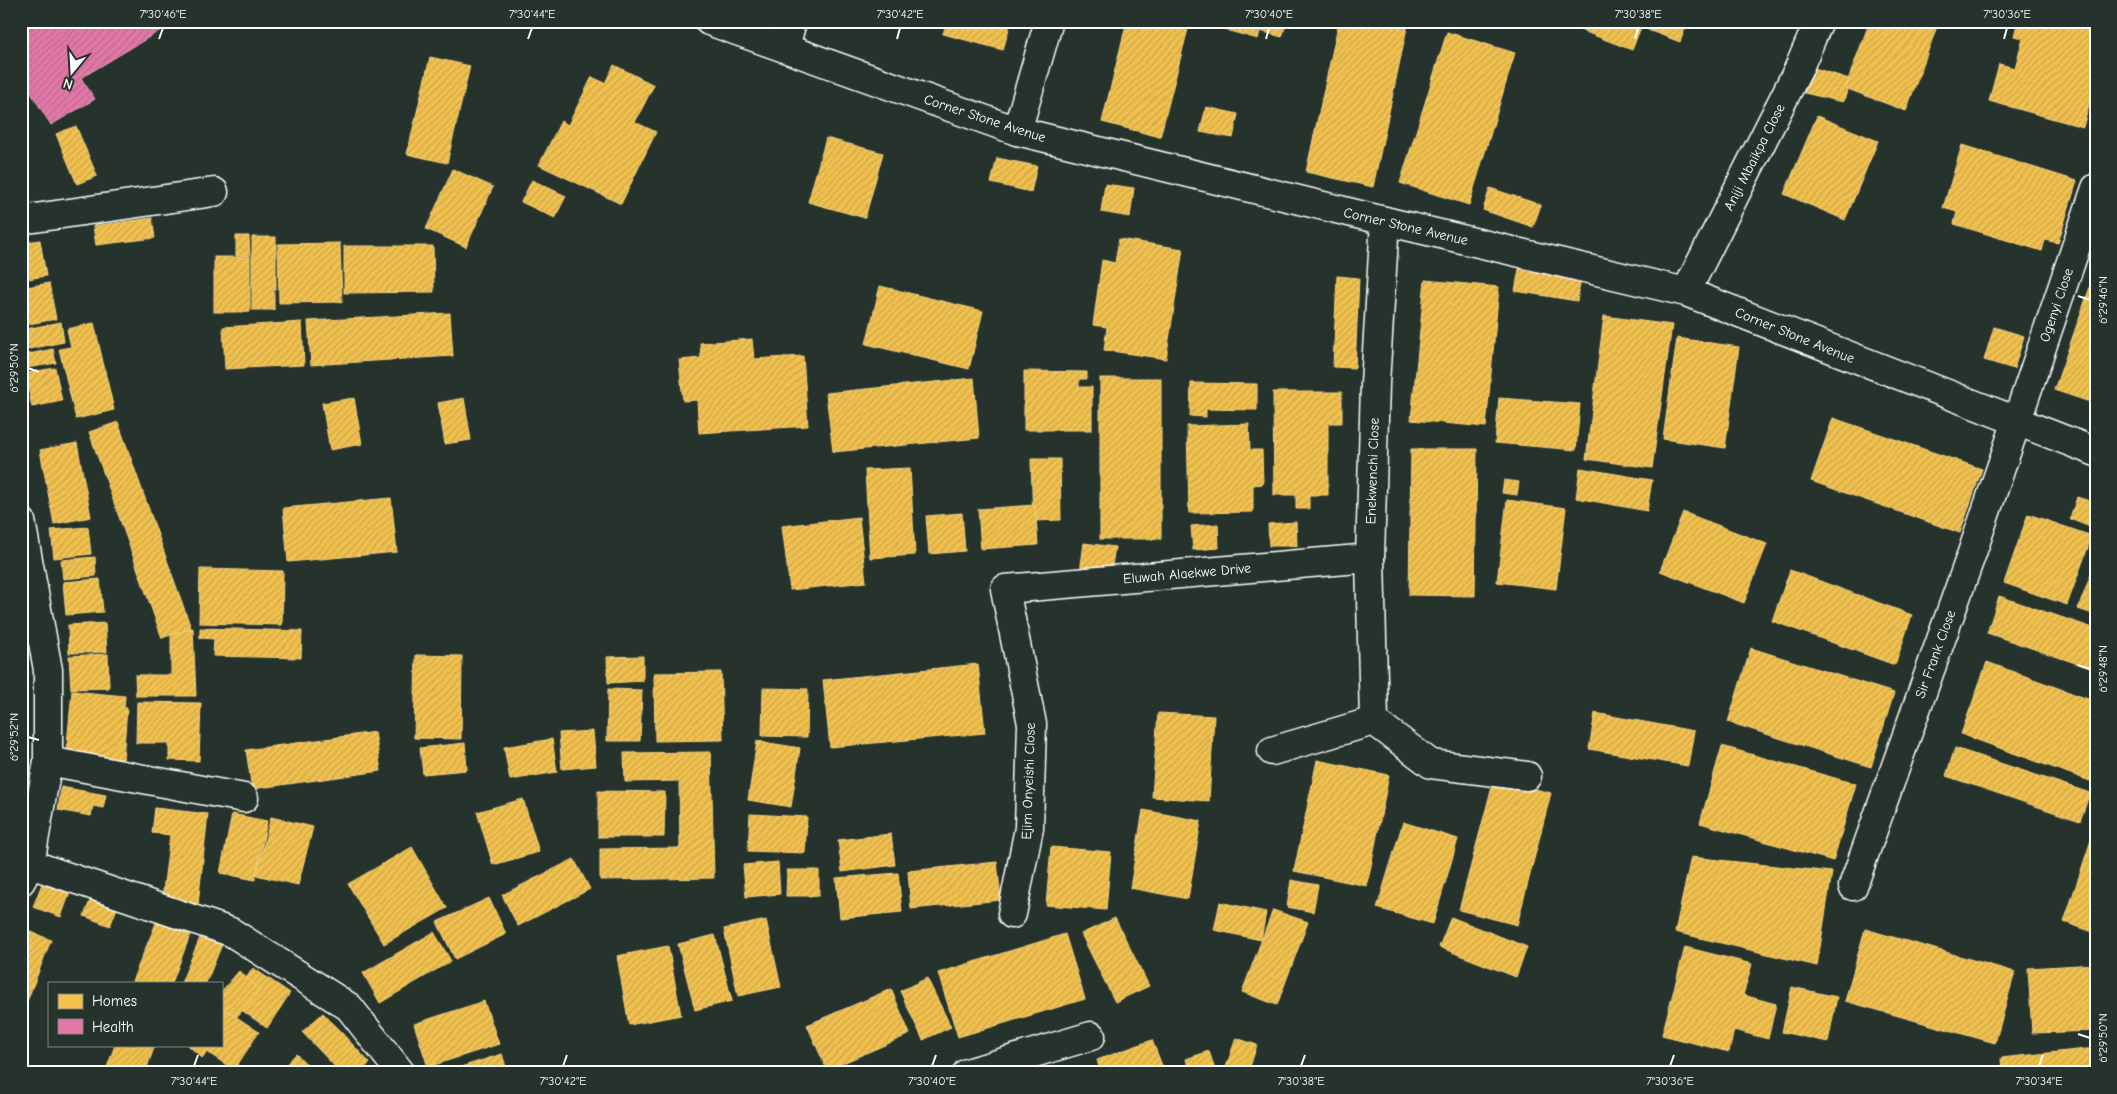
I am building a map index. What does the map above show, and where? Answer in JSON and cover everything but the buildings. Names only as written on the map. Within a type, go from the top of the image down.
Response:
[{"type":"street","name":"Corner Stone Avenue","points":[[709,21],[1017,131],[1384,222],[1686,292],[2096,452]]},
{"type":"street","points":[[785,48],[792,21]]},
{"type":"street","points":[[1017,131],[1049,21]]},
{"type":"street","name":"Aniji Mbaikpa Close","points":[[1686,292],[1798,70],[1819,21]]},
{"type":"street","name":"Ogenyi Close","points":[[2017,422],[2096,188]]},
{"type":"street","points":[[21,220],[214,192]]},
{"type":"street","name":"Enekwenchi Close","points":[[1374,721],[1370,558],[1375,384],[1384,222]]},
{"type":"street","name":"Sir Frank Close","points":[[1853,886],[2017,422]]},
{"type":"street","points":[[21,521],[48,670],[48,761],[25,872],[231,932],[349,1006],[400,1073]]},
{"type":"street","name":"Eluwah Alaekwe Drive","points":[[1005,589],[1370,558]]},
{"type":"street","name":"Ejim Onyeishi Close","points":[[1005,589],[1032,724],[1029,828],[1012,914]]},
{"type":"street","points":[[1272,751],[1374,721],[1431,764],[1527,776]]},
{"type":"street","points":[[48,761],[244,798]]},
{"type":"street","points":[[968,1073],[1091,1036]]}]
